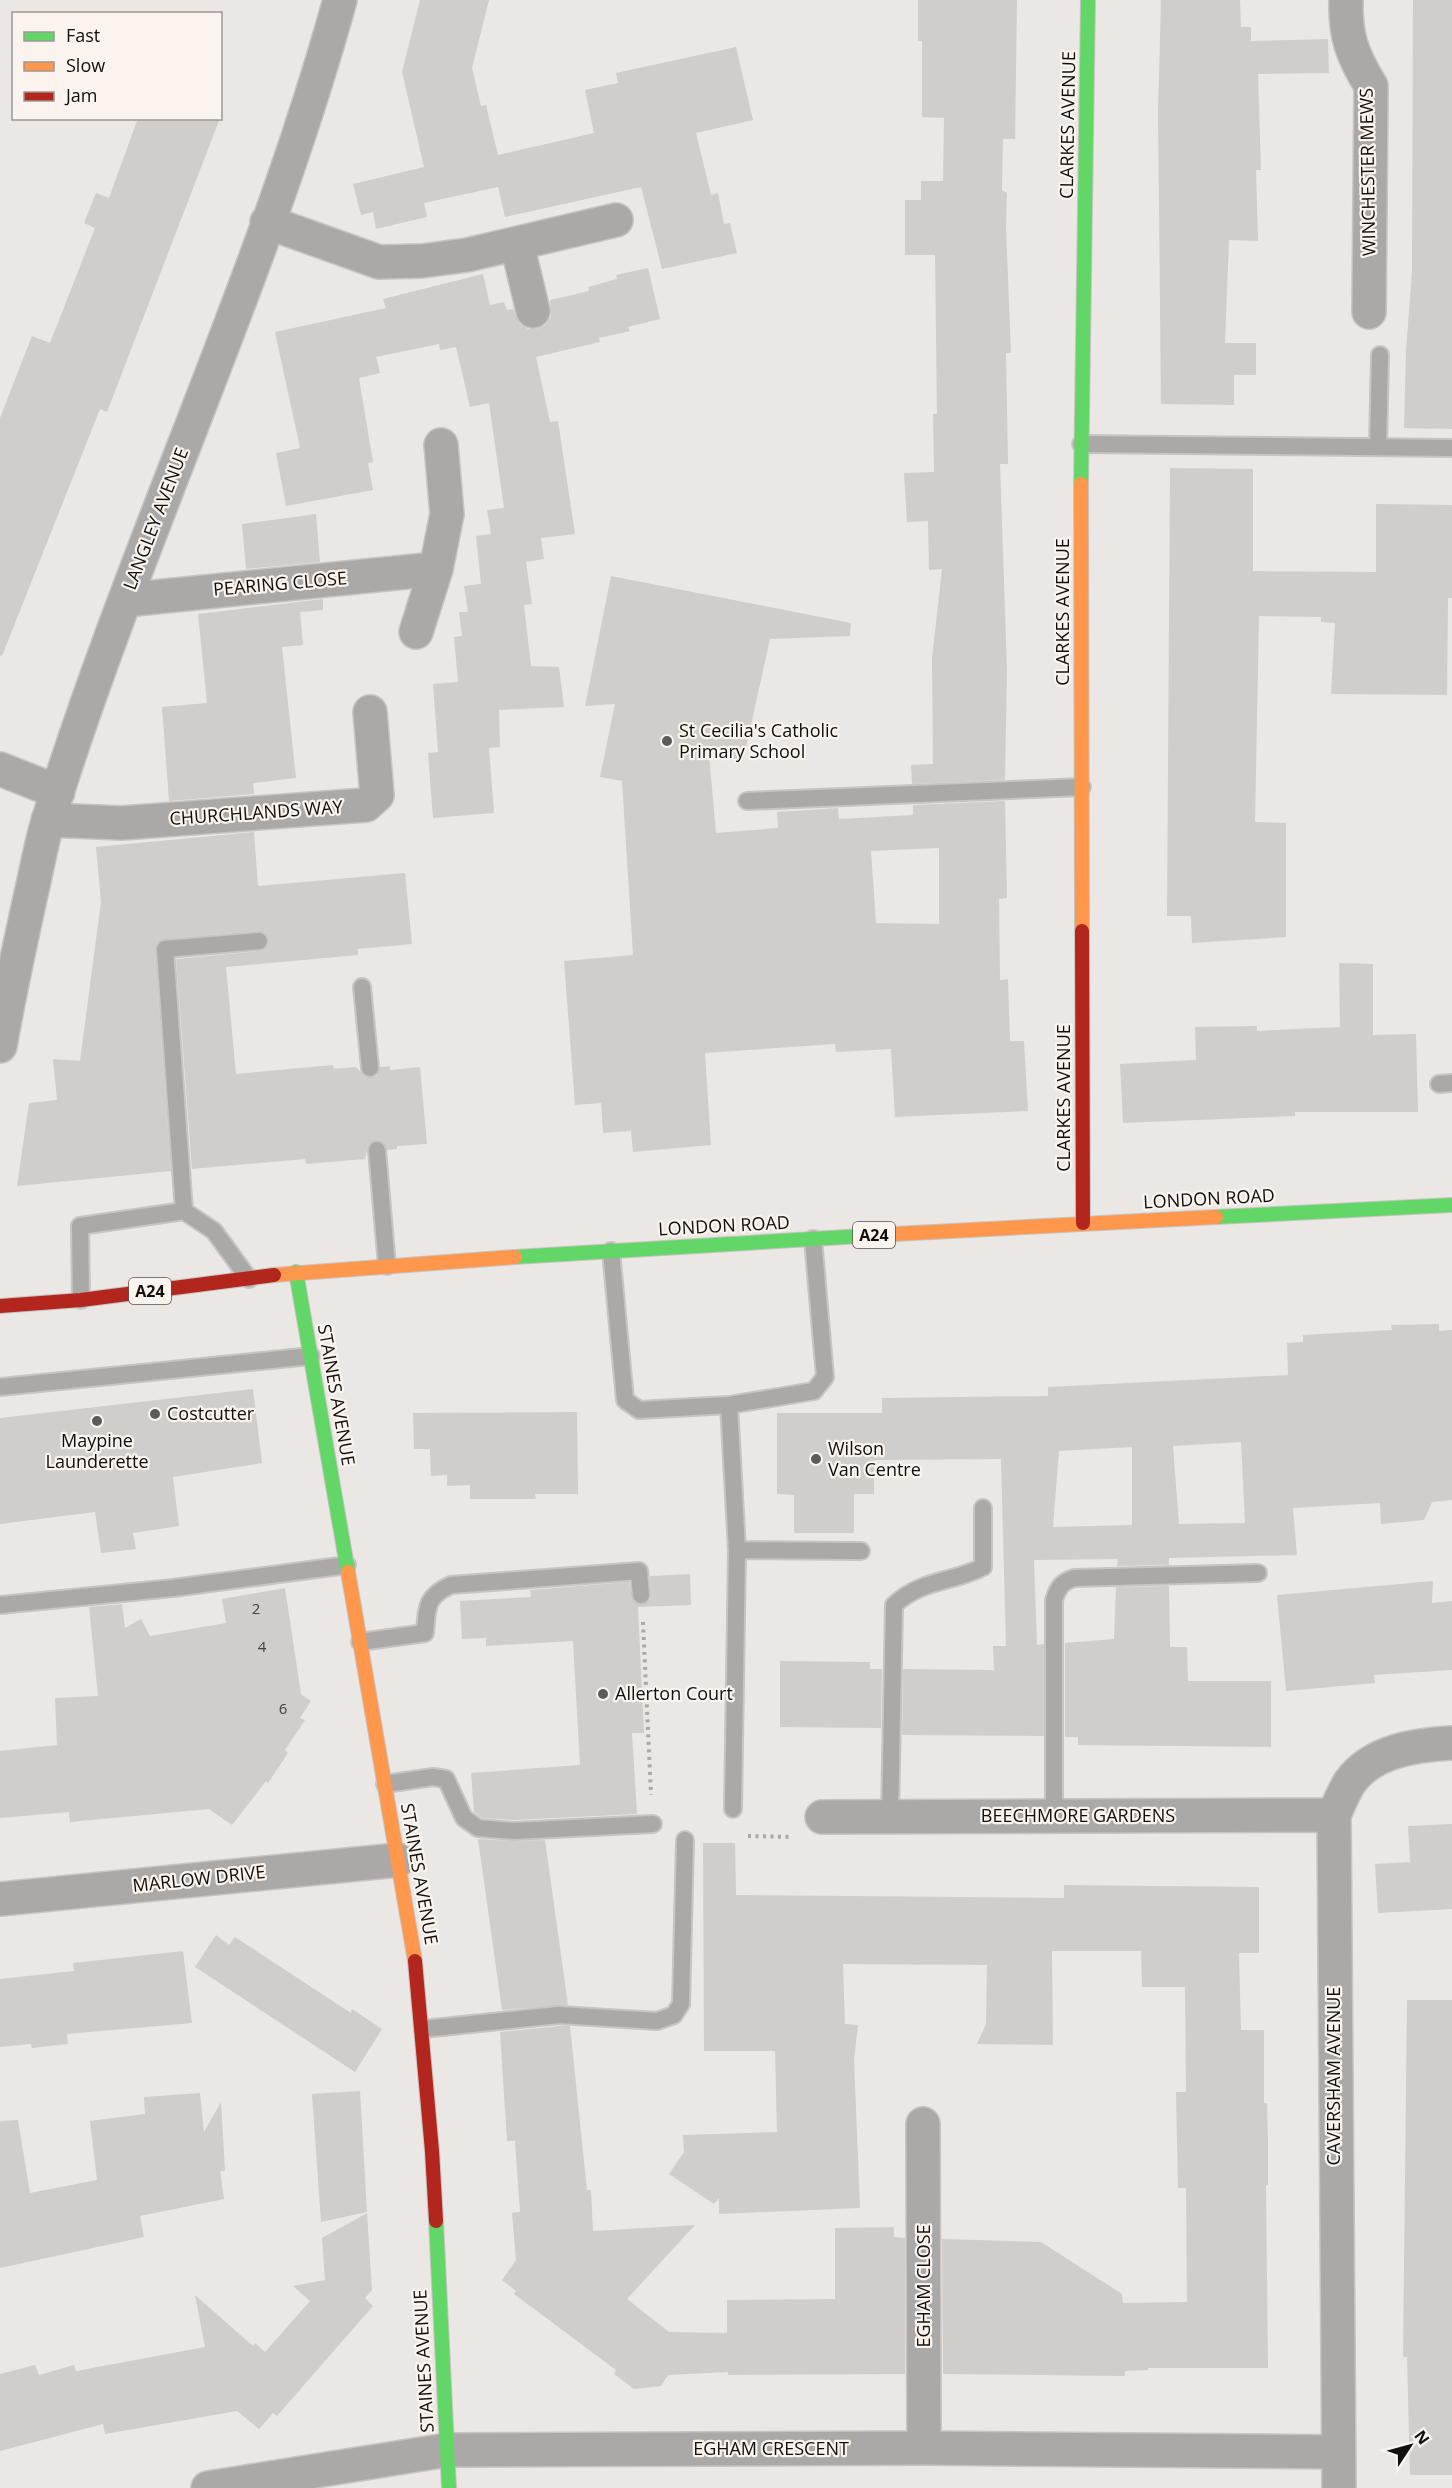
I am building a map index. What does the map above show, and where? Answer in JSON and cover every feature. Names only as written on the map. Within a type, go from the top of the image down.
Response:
[{"type":"main road","name":"CLARKES AVENUE","points":[[1083,1224],[1081,444],[1088,0]]},
{"type":"main road","name":"LONDON ROAD","points":[[1,1300],[81,1300],[296,1272],[611,1251],[1452,1205]]},
{"type":"main road","name":"STAINES AVENUE","points":[[296,1272],[398,1860],[423,2029],[449,2488]]},
{"type":"street","name":"LANGLEY AVENUE","points":[[0,1046],[11,933],[125,600],[267,222],[323,62],[340,0]]},
{"type":"street","name":"WINCHESTER MEWS","points":[[1346,0],[1345,28],[1355,59],[1371,86],[1369,312]]},
{"type":"street","points":[[267,222],[379,262],[422,261],[467,255],[616,220]]},
{"type":"street","points":[[517,244],[533,311]]},
{"type":"street","points":[[416,632],[436,569],[447,514],[441,445]]},
{"type":"street","name":"PEARING CLOSE","points":[[125,600],[436,569]]},
{"type":"street","name":"CHURCHLANDS WAY","points":[[53,806],[122,823],[366,805],[377,795],[370,712]]},
{"type":"street","points":[[0,769],[53,806]]},
{"type":"street","name":"CAVERSHAM AVENUE","points":[[1339,2488],[1334,1815],[1351,1781],[1376,1758],[1425,1745],[1452,1743]]},
{"type":"street","name":"BEECHMORE GARDENS","points":[[822,1817],[1334,1815]]},
{"type":"street","name":"MARLOW DRIVE","points":[[0,1899],[398,1860]]},
{"type":"street","name":"EGHAM CLOSE","points":[[923,2124],[924,2448]]},
{"type":"street","name":"EGHAM CRESCENT","points":[[208,2488],[447,2450],[924,2448],[1338,2452]]},
{"type":"lane","points":[[1378,447],[1380,355]]},
{"type":"lane","points":[[1081,444],[1452,448]]},
{"type":"lane","points":[[747,801],[1082,787]]},
{"type":"lane","points":[[183,1211],[165,949],[258,941]]},
{"type":"lane","points":[[362,987],[370,1068]]},
{"type":"lane","points":[[377,1150],[387,1266]]},
{"type":"lane","points":[[81,1300],[80,1226],[183,1211],[214,1231],[249,1279]]},
{"type":"lane","points":[[611,1251],[625,1400],[639,1410],[729,1405],[814,1390],[825,1377],[813,1239]]},
{"type":"lane","points":[[0,1387],[311,1356]]},
{"type":"lane","points":[[729,1405],[737,1550],[733,1809]]},
{"type":"lane","points":[[890,1816],[894,1605],[909,1591],[968,1575],[983,1567],[983,1508]]},
{"type":"lane","points":[[737,1550],[861,1551]]},
{"type":"lane","points":[[0,1605],[173,1588],[347,1565]]},
{"type":"lane","points":[[360,1642],[424,1632],[427,1605],[436,1591],[451,1584],[639,1571],[641,1595]]},
{"type":"lane","points":[[1054,1816],[1054,1600],[1057,1589],[1065,1581],[1074,1578],[1258,1573]]},
{"type":"lane","points":[[385,1784],[433,1777],[446,1779],[464,1818],[478,1828],[514,1831],[653,1824]]},
{"type":"lane","points":[[423,2029],[559,2015],[657,2021],[674,2015],[681,2004],[685,1840]]},
{"type":"path","points":[[641,1595],[653,1824]]},
{"type":"path","points":[[745,1836],[802,1837],[822,1817]]},
{"type":"building","points":[[420,0],[489,0],[472,68],[481,106],[486,105],[498,155],[594,133],[585,90],[618,83],[616,73],[736,47],[753,120],[696,133],[711,195],[718,193],[724,224],[730,223],[737,253],[662,269],[641,187],[505,217],[498,187],[424,203],[427,217],[376,229],[373,212],[361,215],[353,184],[424,167],[402,72]]},
{"type":"building","points":[[918,0],[1017,0],[1015,139],[1003,139],[1002,190],[1007,193],[1006,228],[1011,353],[1006,353],[1008,464],[1000,464],[1007,670],[1005,780],[912,784],[911,765],[933,764],[932,658],[942,569],[929,570],[928,521],[907,522],[904,473],[934,472],[933,414],[937,414],[935,255],[905,255],[905,200],[921,200],[921,181],[943,181],[944,118],[922,117],[922,41],[918,41]]},
{"type":"building","points":[[1161,0],[1240,0],[1241,27],[1251,27],[1251,41],[1328,39],[1329,73],[1258,74],[1261,170],[1256,170],[1258,241],[1229,240],[1225,343],[1256,343],[1256,375],[1234,375],[1234,405],[1161,404],[1158,111]]},
{"type":"building","points":[[1413,0],[1452,0],[1452,429],[1404,428],[1406,351],[1412,271]]},
{"type":"building","points":[[137,120],[219,120],[107,412],[100,409],[2,656],[0,655],[0,418],[32,336],[50,343],[95,228],[84,223],[96,193],[109,198]]},
{"type":"building","points":[[648,268],[660,319],[628,327],[630,331],[599,338],[600,342],[536,357],[550,422],[558,421],[575,534],[541,538],[544,559],[526,562],[532,604],[524,605],[531,666],[559,667],[564,707],[499,710],[500,747],[489,748],[494,813],[433,818],[428,753],[438,752],[433,684],[458,682],[454,637],[462,636],[459,612],[468,612],[464,586],[481,584],[476,536],[491,534],[487,510],[504,508],[489,403],[470,407],[456,347],[440,350],[439,344],[376,357],[380,373],[359,378],[373,462],[368,463],[373,490],[286,506],[276,453],[300,448],[275,332],[386,308],[383,299],[483,274],[490,305],[504,302],[507,310],[513,309],[520,324],[528,329],[537,329],[545,325],[551,317],[550,300],[589,291],[588,287],[617,279],[616,275]]},
{"type":"building","points":[[1170,468],[1253,469],[1253,571],[1376,572],[1376,504],[1452,505],[1452,598],[1448,598],[1447,695],[1331,694],[1335,623],[1321,622],[1321,617],[1259,616],[1255,822],[1286,823],[1286,937],[1192,943],[1191,916],[1167,916]]},
{"type":"building","points":[[316,514],[320,562],[246,569],[242,524]]},
{"type":"building","points":[[611,576],[851,623],[850,636],[770,639],[743,761],[709,754],[716,833],[778,828],[777,812],[838,808],[839,819],[913,815],[913,805],[1005,801],[1007,898],[999,899],[1000,980],[1008,979],[1010,1041],[1024,1041],[1028,1111],[895,1117],[891,1049],[836,1052],[835,1044],[705,1053],[711,1145],[633,1152],[631,1131],[603,1133],[601,1103],[575,1105],[564,961],[633,955],[622,781],[600,777],[615,704],[585,706]],"holes":[[[939,848],[939,924],[876,923],[871,851]]]},
{"type":"building","points":[[323,599],[323,610],[300,612],[303,645],[282,647],[296,778],[253,783],[254,794],[169,801],[162,707],[207,703],[198,614]]},
{"type":"building","points":[[254,832],[258,886],[405,873],[412,944],[358,949],[358,955],[226,967],[236,1074],[333,1065],[334,1069],[356,1067],[365,1077],[370,1078],[377,1076],[380,1067],[390,1066],[390,1070],[420,1067],[427,1144],[397,1146],[397,1149],[387,1150],[382,1141],[376,1140],[368,1145],[365,1159],[306,1164],[305,1159],[192,1169],[176,959],[260,951],[268,946],[269,940],[264,932],[258,931],[164,939],[156,944],[155,950],[171,1171],[17,1186],[29,1103],[57,1100],[53,1059],[80,1061],[101,902],[96,847]]},
{"type":"building","points":[[1339,963],[1373,964],[1373,1035],[1416,1034],[1418,1112],[1295,1112],[1295,1116],[1123,1123],[1120,1064],[1196,1060],[1195,1027],[1257,1026],[1257,1031],[1340,1027]]},
{"type":"building","points":[[1439,1324],[1439,1331],[1452,1330],[1452,1500],[1432,1502],[1424,1520],[1381,1524],[1380,1503],[1293,1508],[1297,1555],[1169,1558],[1169,1565],[1117,1566],[1118,1559],[1034,1560],[1037,1645],[1044,1644],[1044,1736],[902,1735],[903,1669],[994,1670],[993,1646],[1006,1646],[1001,1459],[874,1460],[874,1494],[854,1494],[854,1533],[794,1533],[794,1495],[777,1494],[777,1413],[882,1413],[882,1398],[1048,1396],[1048,1387],[1288,1375],[1287,1343],[1303,1342],[1303,1335],[1392,1330],[1391,1325]],"holes":[[[1241,1442],[1245,1523],[1179,1524],[1173,1446]],[[1132,1447],[1132,1525],[1053,1527],[1059,1451]]]},
{"type":"building","points":[[253,1389],[262,1463],[173,1477],[179,1526],[133,1533],[136,1549],[101,1553],[95,1512],[0,1524],[0,1418]]},
{"type":"building","points":[[577,1412],[578,1494],[535,1494],[536,1499],[470,1499],[470,1485],[447,1486],[447,1475],[431,1476],[430,1449],[414,1449],[413,1413]]},
{"type":"building","name":"Allerton Court","points":[[690,1574],[691,1605],[638,1607],[644,1733],[632,1733],[637,1814],[514,1820],[482,1818],[474,1812],[471,1773],[580,1765],[573,1641],[486,1646],[486,1638],[462,1639],[460,1601],[531,1597],[530,1590],[629,1582],[632,1600],[642,1605],[651,1599],[650,1576]]},
{"type":"building","points":[[1433,1581],[1432,1603],[1452,1601],[1452,1670],[1374,1675],[1375,1683],[1286,1691],[1277,1595]]},
{"type":"building","points":[[1169,1586],[1170,1647],[1187,1647],[1188,1681],[1271,1681],[1271,1747],[1078,1745],[1078,1737],[1065,1737],[1065,1643],[1114,1639],[1116,1587]]},
{"type":"building","points":[[285,1588],[301,1694],[311,1701],[300,1718],[305,1720],[285,1750],[288,1753],[268,1783],[266,1781],[232,1825],[209,1809],[70,1822],[69,1812],[0,1818],[0,1751],[57,1745],[55,1698],[98,1696],[89,1607],[122,1604],[125,1628],[141,1619],[150,1636],[226,1623],[222,1599]]},
{"type":"building","points":[[780,1661],[870,1662],[870,1669],[882,1669],[881,1728],[780,1727]]},
{"type":"building","points":[[1452,1824],[1452,1909],[1378,1913],[1375,1864],[1410,1862],[1408,1826]]},
{"type":"building","points":[[478,1839],[545,1840],[568,2005],[502,2010]]},
{"type":"building","points":[[703,1843],[735,1843],[736,1895],[1064,1898],[1064,1885],[1259,1887],[1259,1953],[1239,1953],[1241,2030],[1264,2030],[1264,2103],[1267,2103],[1268,2144],[1268,2185],[1266,2185],[1268,2368],[1148,2368],[1148,2370],[1125,2371],[1125,2376],[943,2374],[942,2239],[1041,2242],[1122,2294],[1123,2303],[1187,2302],[1186,2188],[1178,2188],[1176,2092],[1186,2092],[1185,1987],[1142,1987],[1141,1951],[1052,1951],[1053,2045],[977,2044],[986,2024],[987,1965],[843,1964],[845,2024],[858,2025],[854,2060],[860,2208],[719,2214],[719,2198],[714,2204],[669,2174],[684,2152],[683,2135],[777,2132],[775,2051],[704,2051]]},
{"type":"building","points":[[216,1935],[229,1945],[235,1937],[351,2013],[352,2009],[382,2029],[355,2072],[195,1967]]},
{"type":"building","points":[[183,1951],[192,2023],[67,2034],[68,2044],[32,2048],[31,2044],[0,2047],[0,1979],[74,1971],[73,1963]]},
{"type":"building","points":[[1407,2000],[1452,2000],[1452,2475],[1410,2475],[1407,2357],[1403,2357]]},
{"type":"building","points":[[570,2026],[587,2190],[591,2190],[593,2231],[695,2225],[627,2299],[669,2332],[727,2333],[727,2300],[835,2299],[835,2228],[894,2227],[894,2237],[905,2238],[905,2374],[728,2375],[728,2372],[668,2375],[661,2386],[634,2389],[614,2374],[616,2370],[514,2294],[516,2291],[502,2280],[516,2260],[512,2213],[520,2212],[515,2141],[507,2141],[500,2032]]},
{"type":"building","points":[[360,2091],[367,2212],[321,2222],[312,2094]]},
{"type":"building","points":[[200,2093],[204,2132],[221,2102],[225,2171],[220,2171],[224,2199],[140,2216],[144,2237],[0,2268],[0,2121],[18,2120],[30,2193],[97,2180],[90,2121],[145,2114],[144,2097]]},
{"type":"building","points":[[367,2213],[372,2290],[365,2298],[373,2306],[277,2416],[273,2413],[259,2429],[237,2411],[105,2434],[103,2424],[0,2451],[0,2374],[35,2365],[39,2375],[74,2365],[76,2371],[205,2347],[195,2295],[253,2346],[255,2343],[265,2352],[310,2301],[293,2286],[325,2280],[322,2238]]},
{"type":"traffic: fast","points":[[1081,484],[1088,0]]},
{"type":"traffic: fast","points":[[1216,1217],[1452,1205]]},
{"type":"traffic: fast","points":[[515,1257],[895,1234]]},
{"type":"traffic: fast","points":[[296,1272],[348,1572]]},
{"type":"traffic: fast","points":[[436,2221],[449,2488]]},
{"type":"traffic: slow","points":[[1081,484],[1082,931]]},
{"type":"traffic: slow","points":[[895,1234],[1216,1217]]},
{"type":"traffic: slow","points":[[274,1275],[515,1257]]},
{"type":"traffic: slow","points":[[348,1572],[415,1961]]},
{"type":"traffic: jam","points":[[1082,931],[1083,1223]]},
{"type":"traffic: jam","points":[[0,1306],[81,1300],[274,1275]]},
{"type":"traffic: jam","points":[[415,1961],[436,2221]]},
{"type":"place","name":"St Cecilia's Catholic Primary School","points":[[667,741]]},
{"type":"place","name":"Costcutter","points":[[155,1414]]},
{"type":"place","name":"Maypine Launderette","points":[[97,1421]]},
{"type":"place","name":"Wilson Van Centre","points":[[816,1459]]},
{"type":"place","name":"Allerton Court","points":[[603,1694]]}]
